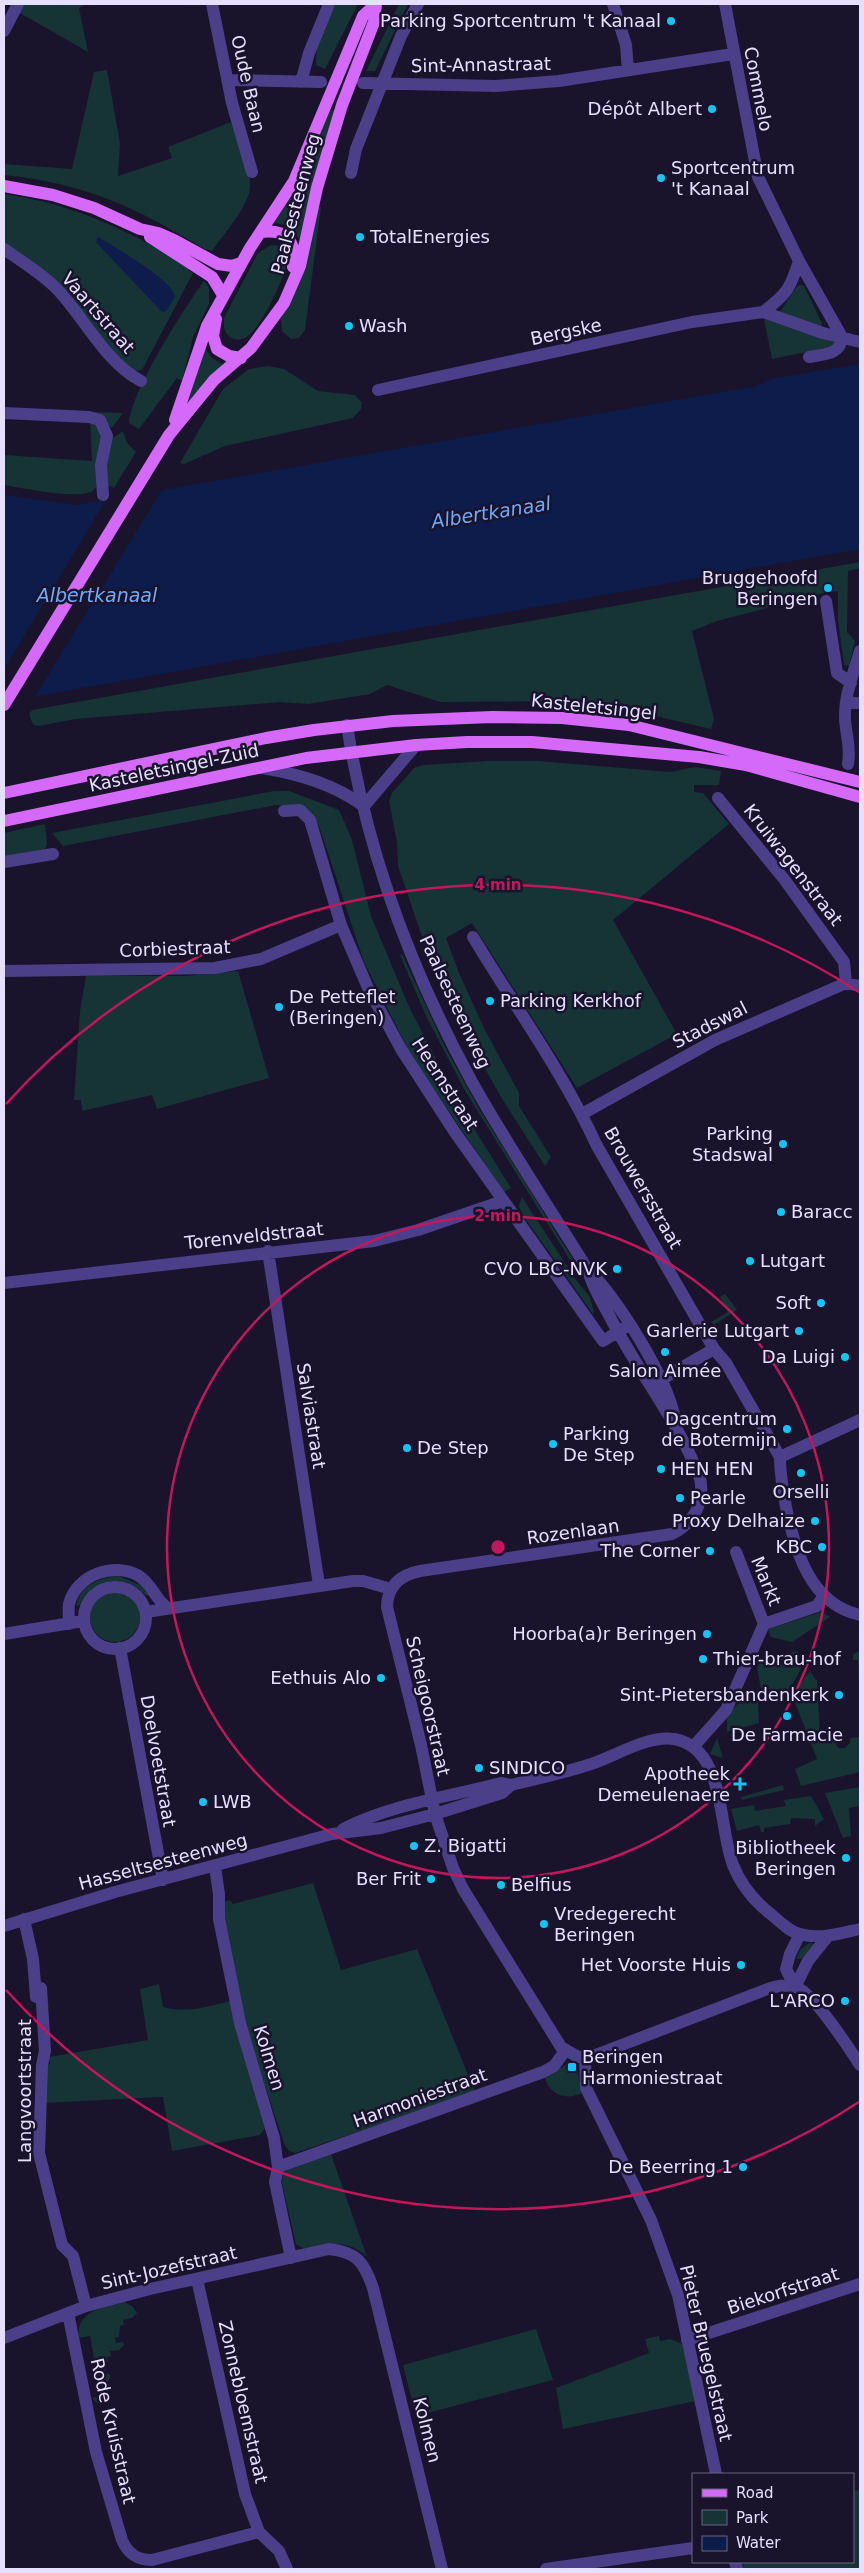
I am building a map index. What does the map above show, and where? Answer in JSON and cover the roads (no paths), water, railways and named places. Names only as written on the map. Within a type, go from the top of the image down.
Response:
[{"type":"main road","name":"Paalsesteenweg","points":[[166,439],[186,393],[200,342],[241,263],[294,181],[363,16],[376,4]]},
{"type":"main road","name":"Paalsesteenweg","points":[[4,705],[166,439],[214,380],[241,358],[275,318],[294,282],[317,188],[342,105],[374,22],[376,4]]},
{"type":"main road","points":[[4,186],[64,198],[140,229],[158,233],[218,264],[232,266],[241,263]]},
{"type":"main road","points":[[140,229],[202,268],[217,282],[223,295]]},
{"type":"main road","points":[[261,232],[277,232],[286,235],[290,240],[295,252],[294,282]]},
{"type":"main road","points":[[216,309],[214,343],[222,354],[241,358]]},
{"type":"main road","name":"Kasteletsingel","points":[[347,725],[492,717],[589,720],[629,725],[678,736],[860,782]]},
{"type":"main road","name":"Kasteletsingel-Zuid","points":[[4,793],[266,738],[347,725]]},
{"type":"main road","points":[[351,752],[416,745],[532,742],[699,757],[746,765],[860,797]]},
{"type":"main road","name":"Kasteletsingel-Zuid","points":[[4,821],[259,768],[351,752]]},
{"type":"street","points":[[4,31],[18,4]]},
{"type":"street","name":"Oude Baan","points":[[212,4],[228,80],[252,172]]},
{"type":"street","points":[[301,82],[309,53],[330,4]]},
{"type":"street","points":[[351,173],[356,149],[401,36],[418,4]]},
{"type":"street","points":[[613,4],[626,45],[628,70]]},
{"type":"street","name":"Commelo","points":[[725,4],[733,54],[758,177],[799,261],[842,337]]},
{"type":"street","name":"Sint-Annastraat","points":[[363,83],[496,86],[559,81],[733,54]]},
{"type":"street","points":[[228,80],[321,82]]},
{"type":"street","name":"Vaartstraat","points":[[4,249],[56,288],[112,357],[129,375],[141,381]]},
{"type":"street","points":[[763,312],[783,298],[791,284],[799,261]]},
{"type":"street","points":[[763,312],[860,342]]},
{"type":"street","name":"Bergske","points":[[378,390],[692,322],[763,312]]},
{"type":"street","points":[[809,357],[836,352],[842,345],[842,337]]},
{"type":"street","points":[[4,413],[89,417],[100,420],[106,436],[101,465],[103,494]]},
{"type":"street","points":[[826,601],[837,673],[851,683]]},
{"type":"street","points":[[848,764],[850,749],[845,719],[846,703],[859,659]]},
{"type":"street","points":[[846,703],[860,703]]},
{"type":"street","name":"Paalsesteenweg","points":[[347,725],[351,752],[382,873],[412,955],[436,1011],[472,1081],[588,1270],[599,1280],[629,1325],[661,1380],[674,1413],[675,1424]]},
{"type":"street","points":[[259,768],[312,779],[346,794],[364,806],[416,745]]},
{"type":"street","name":"Kruiwagenstraat","points":[[718,798],[784,879],[844,962],[846,983]]},
{"type":"street","name":"Heemstraat","points":[[284,811],[300,810],[310,820],[341,925],[368,988],[400,1049],[454,1131],[603,1341],[629,1325]]},
{"type":"street","points":[[4,862],[53,854]]},
{"type":"street","name":"Corbiestraat","points":[[4,971],[216,968],[261,959],[341,925]]},
{"type":"street","name":"Brouwersstraat","points":[[473,937],[582,1114],[597,1146],[714,1349],[726,1363],[780,1457]]},
{"type":"street","points":[[846,983],[860,986]]},
{"type":"street","name":"Stadswal","points":[[582,1114],[715,1040],[846,983]]},
{"type":"street","name":"Torenveldstraat","points":[[4,1284],[268,1251],[374,1241],[418,1230],[503,1201]]},
{"type":"street","name":"Salviastraat","points":[[268,1251],[319,1585]]},
{"type":"street","name":"Paalsesteenweg","points":[[588,1270],[591,1282],[617,1332],[649,1386],[675,1424],[700,1478],[702,1494],[697,1510]]},
{"type":"street","points":[[649,1386],[714,1349]]},
{"type":"street","points":[[860,1420],[780,1457],[780,1470],[792,1538],[806,1572],[824,1595],[839,1607],[860,1616]]},
{"type":"street","name":"Rozenlaan","points":[[391,1589],[397,1581],[411,1573],[672,1534],[687,1524],[697,1510]]},
{"type":"street","name":"Markt","points":[[693,1747],[726,1710],[764,1624],[736,1552]]},
{"type":"street","points":[[69,1624],[69,1604],[78,1586],[86,1579],[104,1571],[128,1571],[141,1577],[154,1589],[160,1602],[168,1608]]},
{"type":"street","points":[[146,1612],[319,1585],[363,1581],[391,1589]]},
{"type":"street","points":[[111,1586],[129,1590],[143,1603],[146,1612],[143,1631],[130,1645],[120,1648],[104,1647],[96,1642],[90,1637],[84,1621],[88,1602],[94,1595],[111,1586]]},
{"type":"street","name":"Scheigoorstraat","points":[[391,1589],[387,1598],[390,1623],[421,1745],[432,1798]]},
{"type":"street","name":"Markt","points":[[764,1624],[817,1606],[824,1595]]},
{"type":"street","points":[[4,1634],[84,1621]]},
{"type":"street","name":"Doelvoetstraat","points":[[120,1648],[163,1880]]},
{"type":"street","name":"Hasseltsesteenweg","points":[[332,1834],[381,1828],[435,1814],[502,1792],[511,1785],[590,1765],[619,1752],[662,1740],[679,1740],[693,1747]]},
{"type":"street","points":[[693,1747],[707,1760],[711,1769],[728,1848],[742,1884],[764,1909],[800,1934],[828,1936],[860,1929]]},
{"type":"street","name":"Hasseltsesteenweg","points":[[4,1926],[24,1918],[332,1834],[378,1814],[432,1798],[501,1783],[511,1785]]},
{"type":"street","points":[[432,1798],[441,1838],[463,1889],[544,2021],[565,2051],[573,2056],[593,2056],[776,1986],[795,1987]]},
{"type":"street","name":"Kolmen","points":[[214,1867],[219,1894],[219,1919],[240,2023],[274,2138],[278,2167],[275,2182],[291,2258]]},
{"type":"street","name":"Langvoortstraat","points":[[24,1918],[33,1959],[39,2043]]},
{"type":"street","points":[[800,1934],[790,1954],[786,1969],[795,1987],[813,2001],[860,2065]]},
{"type":"street","points":[[795,1987],[808,1961],[828,1936]]},
{"type":"street","name":"Langvoortstraat","points":[[40,1988],[45,2052],[42,2065],[40,2159],[62,2245],[73,2256],[86,2306]]},
{"type":"street","name":"Harmoniestraat","points":[[278,2167],[543,2072],[554,2066],[565,2051]]},
{"type":"street","name":"Pieter Bruegelstraat","points":[[585,2057],[586,2088],[651,2220],[678,2295],[716,2473]]},
{"type":"street","name":"Sint-Jozefstraat","points":[[4,2338],[86,2306],[329,2249],[347,2251]]},
{"type":"street","name":"Kolmen","points":[[347,2251],[365,2267],[373,2288],[442,2569]]},
{"type":"street","name":"Zonnebloemstraat","points":[[198,2279],[245,2494],[259,2532]]},
{"type":"street","name":"Biekorfstraat","points":[[687,2340],[860,2284]]},
{"type":"street","name":"Rode Kruisstraat","points":[[68,2313],[96,2452],[122,2540],[130,2553],[139,2559],[152,2560],[259,2532]]},
{"type":"street","points":[[259,2532],[271,2542],[288,2569]]},
{"type":"street","points":[[546,2569],[692,2548]]},
{"type":"water","points":[[98,237],[142,264],[165,282],[175,297],[166,311],[162,312],[96,242]]},
{"type":"water","name":"Albertkanaal","points":[[860,364],[860,549],[4,702],[4,495],[77,505],[757,386],[771,379]]},
{"type":"place","name":"Parking Sportcentrum 't Kanaal","points":[[671,21]]},
{"type":"place","name":"Dépôt Albert","points":[[712,109]]},
{"type":"place","name":"Sportcentrum 't Kanaal","points":[[661,178]]},
{"type":"place","name":"TotalEnergies","points":[[360,237]]},
{"type":"place","name":"Wash","points":[[349,326]]},
{"type":"place","name":"Bruggehoofd Beringen","points":[[828,588]]},
{"type":"place","name":"Parking Kerkhof","points":[[490,1001]]},
{"type":"place","name":"De Petteflet (Beringen)","points":[[279,1007]]},
{"type":"place","name":"Parking Stadswal","points":[[783,1144]]},
{"type":"place","name":"Baracc","points":[[781,1212]]},
{"type":"place","name":"Lutgart","points":[[750,1261]]},
{"type":"place","name":"CVO LBC-NVK","points":[[617,1269]]},
{"type":"place","name":"Soft","points":[[821,1303]]},
{"type":"place","name":"Garlerie Lutgart","points":[[799,1331]]},
{"type":"place","name":"Salon Aimée","points":[[665,1352]]},
{"type":"place","name":"Da Luigi","points":[[845,1357]]},
{"type":"place","name":"Dagcentrum de Botermijn","points":[[787,1429]]},
{"type":"place","name":"Parking De Step","points":[[553,1444]]},
{"type":"place","name":"De Step","points":[[407,1448]]},
{"type":"place","name":"HEN HEN","points":[[661,1469]]},
{"type":"place","name":"Orselli","points":[[801,1473]]},
{"type":"place","name":"Pearle","points":[[680,1498]]},
{"type":"place","name":"Proxy Delhaize","points":[[815,1521]]},
{"type":"place","name":"KBC","points":[[822,1547]]},
{"type":"place","name":"The Corner","points":[[710,1551]]},
{"type":"place","name":"Hoorba(a)r Beringen","points":[[707,1634]]},
{"type":"place","name":"Thier-brau-hof","points":[[703,1659]]},
{"type":"place","name":"Eethuis Alo","points":[[381,1678]]},
{"type":"place","name":"Sint-Pietersbandenkerk","points":[[839,1695]]},
{"type":"place","name":"De Farmacie","points":[[787,1716]]},
{"type":"place","name":"SINDICO","points":[[479,1768]]},
{"type":"place","name":"Apotheek Demeulenaere","points":[[740,1784]]},
{"type":"place","name":"LWB","points":[[203,1802]]},
{"type":"place","name":"Z. Bigatti","points":[[414,1846]]},
{"type":"place","name":"Bibliotheek Beringen","points":[[846,1858]]},
{"type":"place","name":"Ber Frit","points":[[431,1879]]},
{"type":"place","name":"Belfius","points":[[501,1885]]},
{"type":"place","name":"Vredegerecht Beringen","points":[[544,1924]]},
{"type":"place","name":"Het Voorste Huis","points":[[741,1965]]},
{"type":"place","name":"L'ARCO","points":[[845,2001]]},
{"type":"place","name":"Beringen Harmoniestraat","points":[[572,2067]]},
{"type":"place","name":"De Beerring 1","points":[[743,2167]]}]
